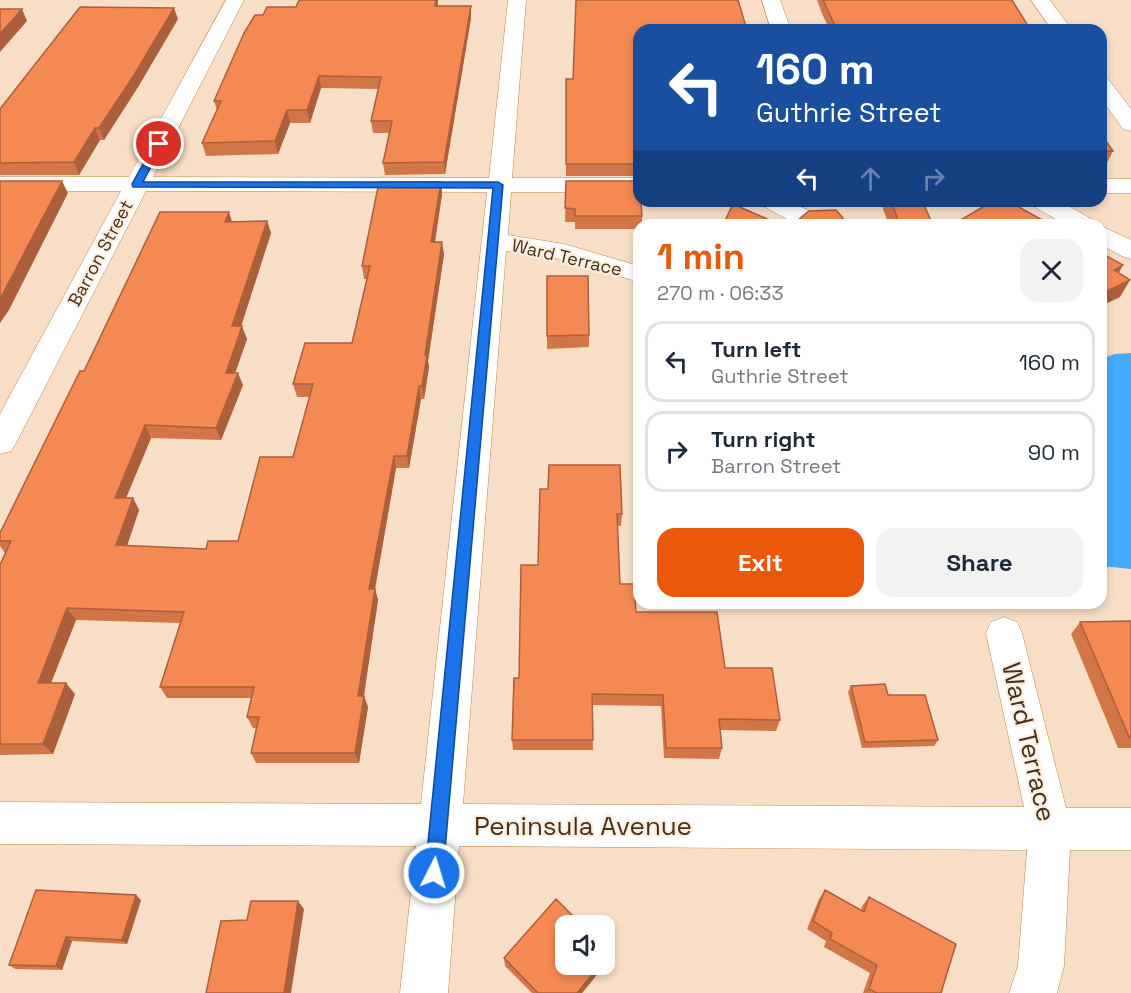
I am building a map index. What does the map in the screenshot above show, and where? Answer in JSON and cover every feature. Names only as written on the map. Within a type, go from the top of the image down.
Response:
[{"type":"street","name":"Barron Street","points":[[0,442],[235,0]]},
{"type":"street","points":[[424,993],[517,0]]},
{"type":"street","points":[[771,0],[779,24]]},
{"type":"street","points":[[1040,0],[1058,24]]},
{"type":"street","points":[[1107,91],[1131,124]]},
{"type":"street","points":[[0,184],[633,185]]},
{"type":"street","points":[[1107,186],[1131,186]]},
{"type":"street","points":[[783,207],[806,219]]},
{"type":"street","points":[[1052,207],[1074,219]]},
{"type":"street","points":[[1107,237],[1131,251]]},
{"type":"street","name":"Ward Terrace","points":[[494,241],[564,252],[633,272]]},
{"type":"street","name":"Ward Terrace","points":[[1004,633],[1050,829],[1041,966],[1032,993]]},
{"type":"street","name":"Peninsula Avenue","points":[[0,823],[1131,830]]},
{"type":"water","points":[[1131,353],[1131,569],[1107,567],[1107,357]]},
{"type":"building","points":[[299,0],[436,0],[435,6],[471,6],[444,162],[383,163],[392,121],[371,121],[381,77],[319,76],[307,110],[287,110],[275,141],[202,143],[221,101],[214,101],[244,33],[255,15],[263,15],[267,7],[296,7]]},
{"type":"building","points":[[576,0],[738,0],[745,24],[633,24],[633,164],[566,164],[566,79],[573,79]]},
{"type":"building","points":[[823,0],[1012,0],[1027,24],[834,24]]},
{"type":"building","points":[[80,7],[174,8],[134,75],[99,128],[95,128],[74,162],[0,163],[0,109]]},
{"type":"building","points":[[0,9],[22,9],[0,34]]},
{"type":"building","points":[[1107,142],[1113,151],[1107,151]]},
{"type":"building","points":[[0,181],[62,181],[0,299]]},
{"type":"building","points":[[566,181],[633,181],[633,207],[641,207],[642,216],[575,216],[575,209],[565,208]]},
{"type":"building","points":[[379,182],[441,182],[431,242],[442,242],[422,386],[419,386],[407,456],[394,456],[369,589],[375,589],[358,696],[364,696],[355,753],[251,753],[259,717],[247,717],[254,687],[160,687],[184,612],[67,608],[38,683],[66,683],[43,744],[0,744],[0,565],[11,541],[0,541],[0,533],[80,371],[84,371],[160,212],[229,212],[225,222],[267,221],[232,326],[242,326],[226,373],[238,373],[216,428],[145,425],[115,498],[133,498],[116,545],[206,549],[208,541],[238,541],[260,457],[293,457],[313,384],[293,384],[305,343],[352,343],[370,266],[362,266]]},
{"type":"building","points":[[732,207],[740,207],[767,219],[726,219]]},
{"type":"building","points":[[893,207],[925,207],[930,219],[898,219]]},
{"type":"building","points":[[983,207],[1019,207],[1040,219],[962,219]]},
{"type":"building","points":[[836,210],[843,218],[799,219],[809,211]]},
{"type":"building","points":[[1107,256],[1123,265],[1114,270],[1130,280],[1107,291]]},
{"type":"building","points":[[547,276],[588,276],[589,335],[547,336]]},
{"type":"building","points":[[549,465],[620,465],[622,514],[617,514],[620,584],[633,584],[633,609],[636,609],[636,612],[717,612],[725,668],[772,668],[780,720],[719,719],[722,748],[666,748],[663,695],[592,694],[593,740],[512,740],[514,678],[519,678],[521,565],[538,565],[540,489],[548,489]]},
{"type":"building","points":[[1131,621],[1131,737],[1129,737],[1080,622]]},
{"type":"building","points":[[885,684],[888,695],[925,695],[938,740],[865,742],[851,686]]},
{"type":"building","points":[[36,890],[136,895],[122,940],[66,937],[56,966],[9,965]]},
{"type":"building","points":[[825,890],[864,912],[869,897],[956,944],[941,993],[877,993],[869,989],[877,965],[830,939],[832,933],[813,921]]},
{"type":"building","points":[[556,899],[572,915],[555,915],[555,975],[591,975],[577,993],[538,993],[504,958]]},
{"type":"building","points":[[251,901],[298,901],[284,993],[206,993],[221,921],[247,920]]},
{"type":"route","points":[[159,144],[137,184],[498,185],[434,873]]}]
